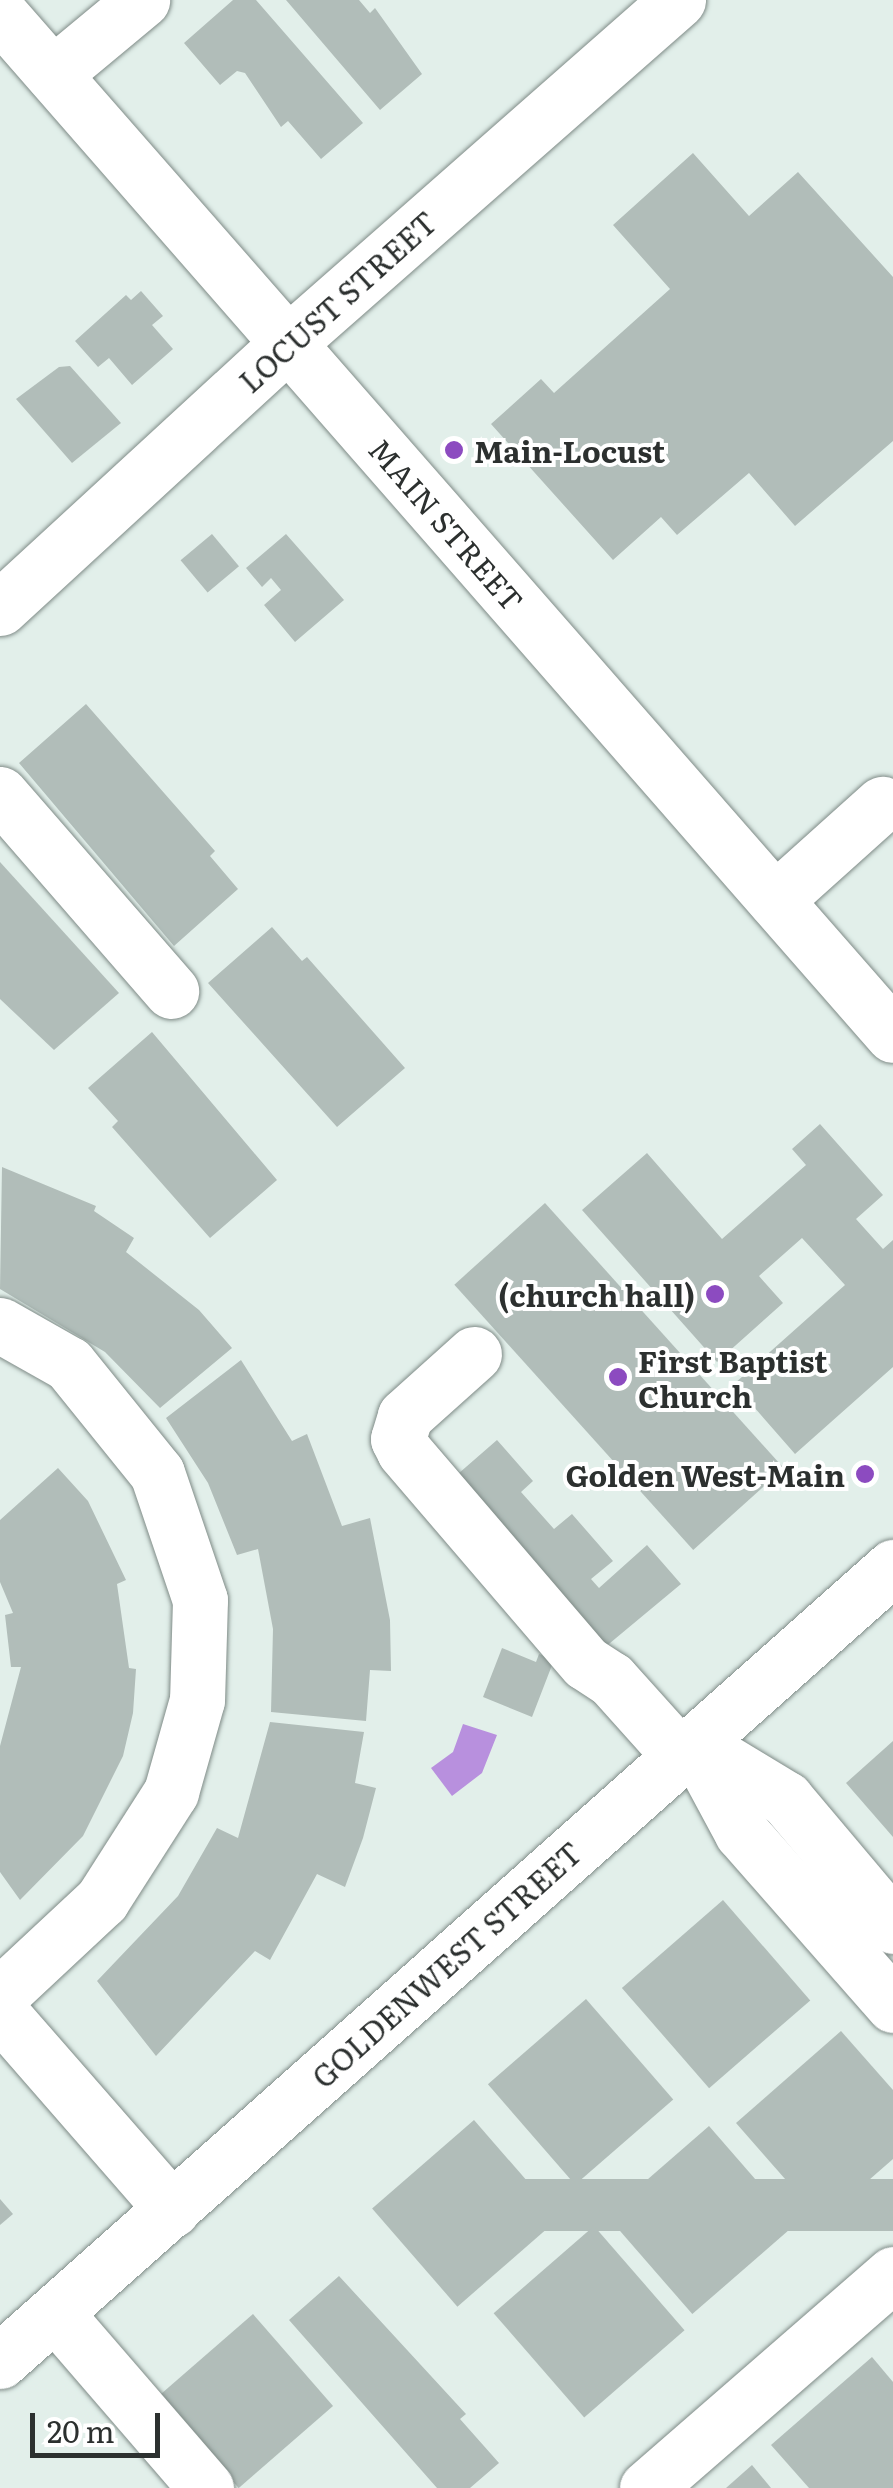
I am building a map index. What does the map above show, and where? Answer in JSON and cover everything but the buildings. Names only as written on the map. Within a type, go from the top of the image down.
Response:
[{"type":"street","points":[[54,74],[142,0]]},
{"type":"street","name":"LOCUST STREET","points":[[0,608],[288,342],[678,0]]},
{"type":"street","name":"MAIN STREET","points":[[0,14],[893,1035]]},
{"type":"street","points":[[0,794],[171,991]]},
{"type":"street","points":[[775,900],[889,805]]},
{"type":"street","points":[[0,1325],[70,1364],[157,1472],[200,1600],[198,1700],[171,1792],[102,1900],[0,1995]]},
{"type":"street","points":[[474,1354],[405,1416],[398,1439],[404,1452],[586,1663],[611,1678],[687,1750],[742,1833],[893,2005]]},
{"type":"street","name":"GOLDENWEST STREET","points":[[0,2361],[893,1567]]},
{"type":"street","points":[[687,1750],[786,1799],[893,1926]]},
{"type":"street","points":[[0,2012],[172,2208]]},
{"type":"street","points":[[646,2488],[893,2274]]},
{"type":"street","points":[[55,2312],[206,2488]]},
{"type":"shaded area","points":[[463,1724],[497,1735],[482,1773],[452,1796],[431,1768],[453,1752]]},
{"type":"place","name":"Main-Locust","points":[[454,450]]},
{"type":"place","name":"(church hall)","points":[[715,1294]]},
{"type":"place","name":"First Baptist Church","points":[[618,1377]]},
{"type":"place","name":"Golden West-Main","points":[[865,1474]]}]
